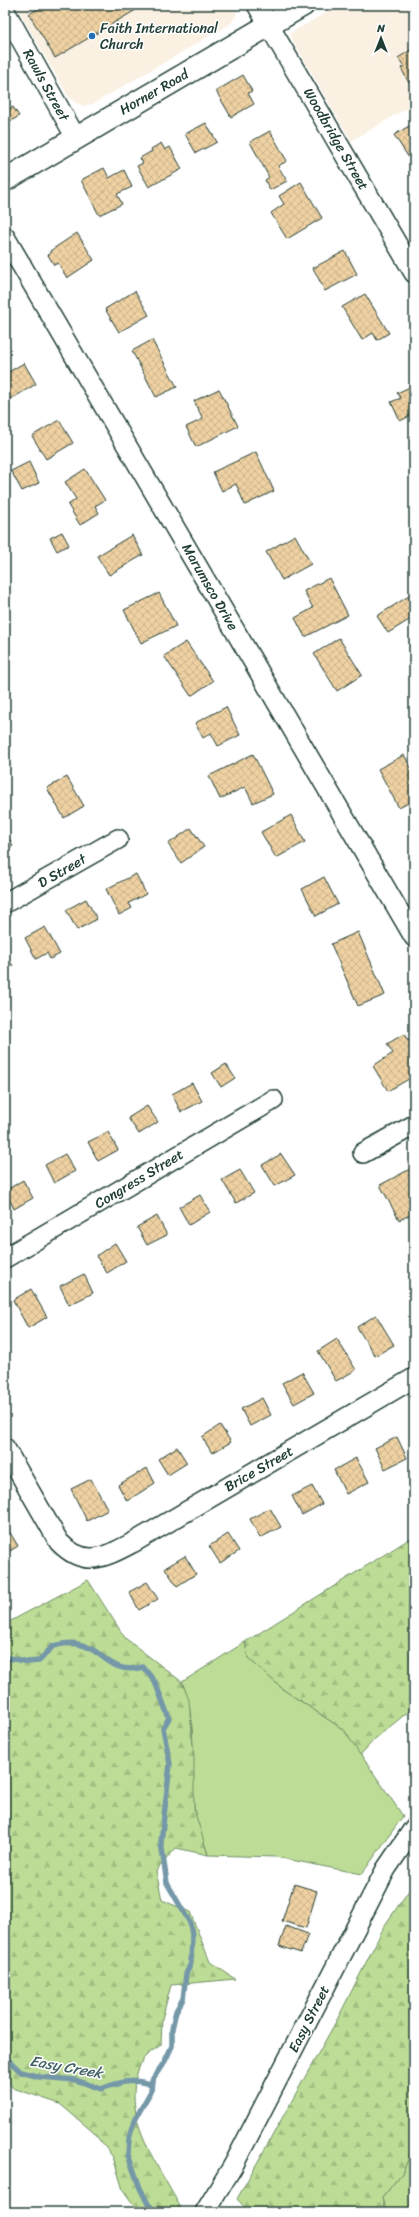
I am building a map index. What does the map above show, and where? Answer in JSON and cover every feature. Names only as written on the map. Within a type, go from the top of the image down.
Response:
[{"type":"main road","name":"Horner Road","points":[[5,180],[303,5]]},
{"type":"street","name":"Woodbridge Street","points":[[257,5],[414,273]]},
{"type":"street","name":"Rawls Street","points":[[5,11],[76,138]]},
{"type":"street","name":"Marumsco Drive","points":[[5,237],[414,937]]},
{"type":"street","name":"D Street","points":[[5,903],[118,839]]},
{"type":"street","name":"Congress Street","points":[[5,1258],[273,1100]]},
{"type":"street","points":[[363,1153],[414,1125]]},
{"type":"street","name":"Brice Street","points":[[5,1448],[59,1542],[68,1551],[80,1557],[92,1559],[102,1557],[136,1541],[414,1378]]},
{"type":"street","name":"Easy Street","points":[[207,2208],[233,2166],[386,1870],[414,1828]]},
{"type":"shaded area","points":[[15,5],[237,5],[237,7],[236,16],[230,24],[93,104],[84,106],[74,102],[68,96]]},
{"type":"shaded area","points":[[339,5],[414,5],[414,104],[351,141],[289,34]]},
{"type":"green space","points":[[414,1536],[414,1707],[376,1738],[360,1755],[344,1730],[284,1690],[248,1658],[245,1642]]},
{"type":"green space","points":[[88,1580],[125,1638],[182,1682],[189,1700],[194,1759],[194,1809],[208,1855],[176,1848],[156,1871],[162,1900],[190,1912],[210,1962],[235,1979],[171,1985],[162,2019],[161,2045],[150,2052],[143,2059],[135,2081],[134,2100],[137,2120],[153,2158],[183,2212],[139,2212],[123,2190],[113,2157],[93,2132],[60,2104],[13,2088],[5,2078],[5,1624]]},
{"type":"green space","points":[[245,1642],[248,1658],[284,1690],[344,1730],[403,1816],[362,1874],[276,1857],[208,1855],[194,1807],[192,1728],[187,1697],[182,1682]]},
{"type":"green space","points":[[414,1883],[414,2146],[402,2173],[382,2198],[384,2207],[390,2212],[249,2212],[237,2199],[338,2018],[385,1925]]},
{"type":"green space","points":[[414,2146],[414,2212],[398,2213],[390,2211],[386,2208],[382,2198],[402,2173]]},
{"type":"building","points":[[45,5],[144,5],[55,58],[29,14]]},
{"type":"building","points":[[414,48],[414,80],[409,83],[401,68],[404,66],[398,58]]},
{"type":"building","points":[[243,75],[252,91],[248,93],[254,104],[231,117],[216,91]]},
{"type":"building","points":[[5,106],[8,110],[13,107],[19,116],[5,125]]},
{"type":"building","points":[[206,123],[217,142],[196,153],[185,134]]},
{"type":"building","points":[[414,123],[414,155],[409,158],[394,135]]},
{"type":"building","points":[[270,131],[287,161],[278,166],[287,181],[270,190],[265,180],[269,177],[250,142]]},
{"type":"building","points":[[161,143],[165,150],[170,147],[182,169],[149,187],[137,166],[143,163],[140,158],[152,151],[151,149]]},
{"type":"building","points":[[104,168],[109,178],[124,170],[132,187],[117,194],[122,204],[99,215],[81,180]]},
{"type":"building","points":[[301,182],[322,218],[287,239],[271,213],[284,204],[279,196]]},
{"type":"building","points":[[77,233],[94,260],[67,278],[58,263],[54,265],[48,255],[51,253],[50,251]]},
{"type":"building","points":[[345,251],[357,274],[325,291],[313,268]]},
{"type":"building","points":[[135,291],[149,315],[119,332],[105,309]]},
{"type":"building","points":[[365,294],[389,333],[377,340],[373,333],[362,340],[342,307]]},
{"type":"building","points":[[152,340],[177,387],[156,397],[132,351]]},
{"type":"building","points":[[24,363],[36,384],[11,399],[5,388],[5,374]]},
{"type":"building","points":[[414,385],[414,414],[400,421],[391,402],[401,398],[397,393]]},
{"type":"building","points":[[219,389],[238,426],[196,447],[186,427],[203,419],[194,401]]},
{"type":"building","points":[[59,420],[73,443],[46,459],[32,436]]},
{"type":"building","points":[[256,452],[274,491],[245,505],[236,484],[222,491],[213,472]]},
{"type":"building","points":[[29,462],[39,483],[22,491],[11,471]]},
{"type":"building","points":[[85,469],[105,500],[95,506],[99,513],[80,525],[68,505],[76,499],[65,482]]},
{"type":"building","points":[[62,532],[69,545],[57,551],[50,538]]},
{"type":"building","points":[[132,535],[143,555],[109,575],[97,556]]},
{"type":"building","points":[[295,535],[311,564],[282,580],[266,552]]},
{"type":"building","points":[[329,578],[348,615],[305,637],[295,618],[313,608],[304,591]]},
{"type":"building","points":[[159,593],[176,626],[141,643],[124,610]]},
{"type":"building","points":[[409,596],[414,604],[414,617],[388,633],[377,616]]},
{"type":"building","points":[[339,638],[362,675],[337,691],[314,654]]},
{"type":"building","points":[[186,642],[213,681],[191,696],[164,656]]},
{"type":"building","points":[[226,707],[240,735],[218,746],[211,733],[203,738],[195,723]]},
{"type":"building","points":[[253,754],[273,794],[253,803],[245,787],[220,799],[209,776]]},
{"type":"building","points":[[404,755],[414,773],[414,800],[399,808],[378,769]]},
{"type":"building","points":[[67,777],[84,806],[64,818],[47,788]]},
{"type":"building","points":[[291,815],[305,842],[276,858],[261,832]]},
{"type":"building","points":[[191,828],[204,847],[181,863],[168,844]]},
{"type":"building","points":[[5,830],[13,846],[5,850]]},
{"type":"building","points":[[136,874],[146,894],[129,903],[132,908],[119,915],[106,889]]},
{"type":"building","points":[[324,877],[338,904],[316,916],[302,889]]},
{"type":"building","points":[[86,899],[97,919],[77,930],[66,910]]},
{"type":"building","points":[[45,927],[60,954],[50,959],[47,953],[36,959],[25,938]]},
{"type":"building","points":[[358,932],[385,995],[358,1006],[331,944]]},
{"type":"building","points":[[5,953],[13,966],[5,970]]},
{"type":"building","points":[[404,1034],[408,1041],[414,1038],[414,1076],[388,1091],[373,1066],[393,1053],[387,1044]]},
{"type":"building","points":[[226,1064],[235,1078],[221,1087],[212,1073]]},
{"type":"building","points":[[192,1083],[202,1101],[181,1112],[172,1094]]},
{"type":"building","points":[[147,1106],[158,1122],[139,1134],[128,1118]]},
{"type":"building","points":[[108,1132],[118,1150],[98,1161],[88,1142]]},
{"type":"building","points":[[65,1154],[75,1171],[54,1183],[45,1165]]},
{"type":"building","points":[[281,1154],[295,1175],[275,1186],[262,1165]]},
{"type":"building","points":[[414,1167],[414,1217],[412,1214],[399,1220],[380,1185]]},
{"type":"building","points":[[240,1170],[254,1193],[236,1203],[222,1180]]},
{"type":"building","points":[[23,1180],[33,1198],[14,1209],[5,1191]]},
{"type":"building","points":[[200,1195],[210,1212],[189,1225],[179,1207]]},
{"type":"building","points":[[157,1216],[167,1235],[147,1245],[137,1227]]},
{"type":"building","points":[[115,1243],[126,1261],[107,1273],[96,1256]]},
{"type":"building","points":[[84,1274],[93,1293],[69,1305],[60,1286]]},
{"type":"building","points":[[31,1289],[47,1317],[28,1328],[13,1300]]},
{"type":"building","points":[[376,1315],[394,1345],[375,1356],[357,1327]]},
{"type":"building","points":[[337,1339],[356,1370],[336,1381],[318,1351]]},
{"type":"building","points":[[302,1372],[314,1393],[294,1404],[282,1383]]},
{"type":"building","points":[[262,1398],[271,1415],[250,1426],[241,1409]]},
{"type":"building","points":[[220,1425],[231,1442],[212,1453],[202,1437]]},
{"type":"building","points":[[397,1437],[407,1458],[385,1469],[375,1448]]},
{"type":"building","points":[[177,1447],[187,1463],[168,1475],[158,1459]]},
{"type":"building","points":[[356,1458],[369,1482],[346,1494],[334,1470]]},
{"type":"building","points":[[147,1468],[155,1483],[127,1501],[118,1485]]},
{"type":"building","points":[[91,1479],[108,1510],[87,1521],[71,1489]]},
{"type":"building","points":[[312,1486],[322,1504],[302,1515],[292,1496]]},
{"type":"building","points":[[270,1508],[281,1527],[260,1538],[250,1519]]},
{"type":"building","points":[[6,1526],[18,1546],[5,1554],[5,1527]]},
{"type":"building","points":[[228,1534],[239,1551],[220,1563],[209,1546]]},
{"type":"building","points":[[185,1556],[196,1574],[177,1586],[165,1568]]},
{"type":"building","points":[[147,1582],[158,1599],[139,1610],[129,1592]]},
{"type":"building","points":[[294,1884],[317,1891],[306,1928],[282,1921]]},
{"type":"building","points":[[286,1926],[308,1934],[301,1953],[279,1946]]},
{"type":"waterway","points":[[5,1657],[28,1662],[39,1661],[53,1646],[72,1643],[87,1647],[114,1665],[122,1668],[131,1669],[143,1667],[155,1682],[169,1718],[163,1728],[170,1764],[161,1842],[167,1883],[190,1923],[192,1935],[191,1963],[186,1974],[183,1999],[176,2011],[172,2029],[172,2046],[165,2061],[152,2080],[151,2091],[134,2121],[129,2139],[128,2155],[140,2188],[148,2204],[156,2212]]},
{"type":"waterway","name":"Easy Creek","points":[[5,2057],[21,2072],[40,2077],[76,2080],[101,2089],[132,2081],[139,2081],[151,2085]]},
{"type":"place","name":"Faith International Church","points":[[92,36]]}]
